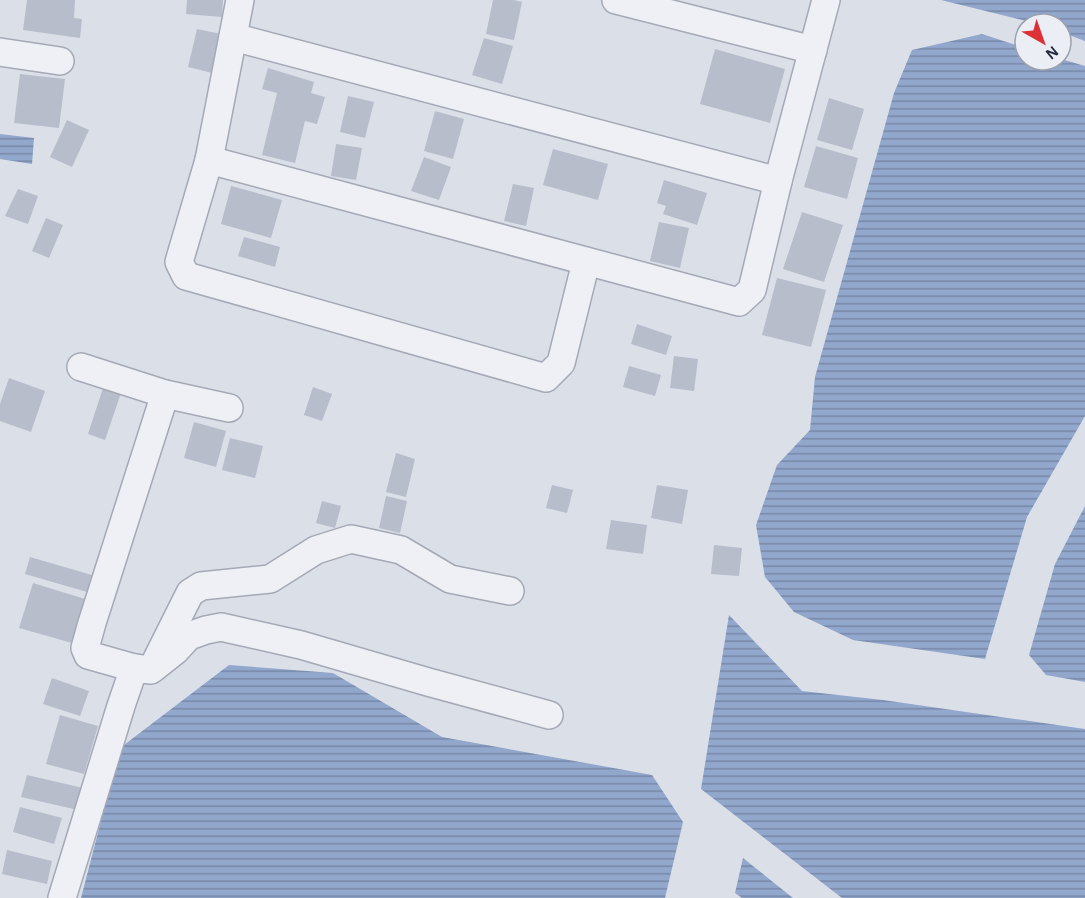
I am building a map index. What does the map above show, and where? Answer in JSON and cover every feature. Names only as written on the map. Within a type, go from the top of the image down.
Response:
[{"type":"street","points":[[240,0],[209,160],[179,262],[186,276],[546,378],[561,363],[586,262]]},
{"type":"street","points":[[616,0],[813,50]]},
{"type":"street","points":[[209,160],[739,302],[753,290],[778,181],[826,0]]},
{"type":"street","points":[[233,37],[778,181]]},
{"type":"street","points":[[0,52],[60,61]]},
{"type":"street","points":[[81,366],[165,394],[229,408]]},
{"type":"street","points":[[165,394],[92,622],[85,648],[88,655],[142,669],[175,651],[189,636],[221,627],[301,645],[549,715]]},
{"type":"street","points":[[62,898],[121,706],[190,593],[201,586],[270,579],[316,550],[351,539],[401,550],[450,579],[510,591]]},
{"type":"water","points":[[941,0],[1085,0],[1085,41],[1073,36],[1073,12],[1013,12],[1013,18]]},
{"type":"water","points":[[982,34],[1013,44],[1013,72],[1073,72],[1073,62],[1085,66],[1085,416],[1027,517],[985,659],[853,640],[794,612],[765,577],[756,525],[777,465],[810,430],[815,377],[894,93],[912,50]]},
{"type":"water","points":[[0,134],[34,138],[32,164],[0,159]]},
{"type":"water","points":[[1085,506],[1085,682],[1046,675],[1029,655],[1055,564]]},
{"type":"water","points":[[729,615],[802,691],[883,700],[1085,729],[1085,898],[842,898],[701,789]]},
{"type":"water","points":[[229,665],[333,673],[442,737],[652,775],[683,822],[665,898],[81,898],[120,748]]},
{"type":"water","points":[[743,858],[793,898],[742,898],[735,893]]},
{"type":"building","points":[[27,0],[75,0],[74,18],[82,19],[80,38],[23,30]]},
{"type":"building","points":[[187,0],[223,0],[222,17],[186,14]]},
{"type":"building","points":[[493,0],[522,2],[514,40],[486,34]]},
{"type":"building","points":[[197,29],[221,34],[212,73],[188,67]]},
{"type":"building","points":[[484,38],[513,46],[502,84],[472,75]]},
{"type":"building","points":[[715,49],[785,69],[770,123],[700,104]]},
{"type":"building","points":[[268,68],[314,82],[311,93],[325,97],[317,124],[305,121],[295,163],[262,155],[277,93],[262,89]]},
{"type":"building","points":[[20,74],[65,79],[59,128],[14,123]]},
{"type":"building","points":[[348,96],[374,102],[365,138],[340,132]]},
{"type":"building","points":[[829,98],[864,109],[852,150],[817,140]]},
{"type":"building","points":[[435,111],[464,119],[453,159],[424,151]]},
{"type":"building","points":[[67,120],[89,130],[72,167],[50,157]]},
{"type":"building","points":[[336,144],[362,148],[356,180],[331,176]]},
{"type":"building","points":[[816,146],[858,158],[847,199],[804,187]]},
{"type":"building","points":[[553,149],[608,164],[598,200],[543,185]]},
{"type":"building","points":[[424,157],[451,167],[439,200],[411,191]]},
{"type":"building","points":[[664,180],[707,193],[697,225],[663,214],[666,206],[657,203]]},
{"type":"building","points":[[513,184],[534,188],[526,226],[504,221]]},
{"type":"building","points":[[231,186],[282,200],[271,238],[221,224]]},
{"type":"building","points":[[18,189],[38,196],[28,224],[5,216]]},
{"type":"building","points":[[802,212],[843,225],[824,282],[783,269]]},
{"type":"building","points":[[46,218],[63,225],[49,258],[32,251]]},
{"type":"building","points":[[659,222],[689,228],[680,268],[650,261]]},
{"type":"building","points":[[244,237],[280,247],[275,267],[238,256]]},
{"type":"building","points":[[777,278],[826,290],[811,347],[762,335]]},
{"type":"building","points":[[637,324],[672,336],[666,355],[631,344]]},
{"type":"building","points":[[674,356],[698,359],[694,391],[670,388]]},
{"type":"building","points":[[629,366],[661,375],[655,396],[623,387]]},
{"type":"building","points":[[9,378],[45,391],[31,432],[0,421],[0,404]]},
{"type":"building","points":[[313,387],[332,394],[322,421],[304,415]]},
{"type":"building","points":[[103,388],[121,393],[105,440],[88,434]]},
{"type":"building","points":[[194,422],[226,431],[216,467],[184,458]]},
{"type":"building","points":[[230,438],[263,446],[255,478],[222,470]]},
{"type":"building","points":[[396,453],[415,459],[406,497],[386,492]]},
{"type":"building","points":[[552,485],[573,490],[567,513],[546,508]]},
{"type":"building","points":[[657,485],[688,490],[682,524],[651,518]]},
{"type":"building","points":[[386,496],[407,501],[400,533],[379,528]]},
{"type":"building","points":[[322,501],[341,506],[335,528],[316,523]]},
{"type":"building","points":[[611,520],[647,525],[643,554],[606,549]]},
{"type":"building","points":[[714,545],[742,548],[739,576],[711,574]]},
{"type":"building","points":[[30,557],[92,575],[87,592],[25,574]]},
{"type":"building","points":[[33,583],[85,599],[72,643],[19,628]]},
{"type":"building","points":[[52,678],[89,691],[80,716],[43,704]]},
{"type":"building","points":[[60,715],[98,726],[84,774],[46,764]]},
{"type":"building","points":[[27,775],[83,788],[78,810],[21,797]]},
{"type":"building","points":[[20,807],[62,818],[54,844],[13,832]]},
{"type":"building","points":[[7,850],[52,861],[47,884],[2,874]]}]
